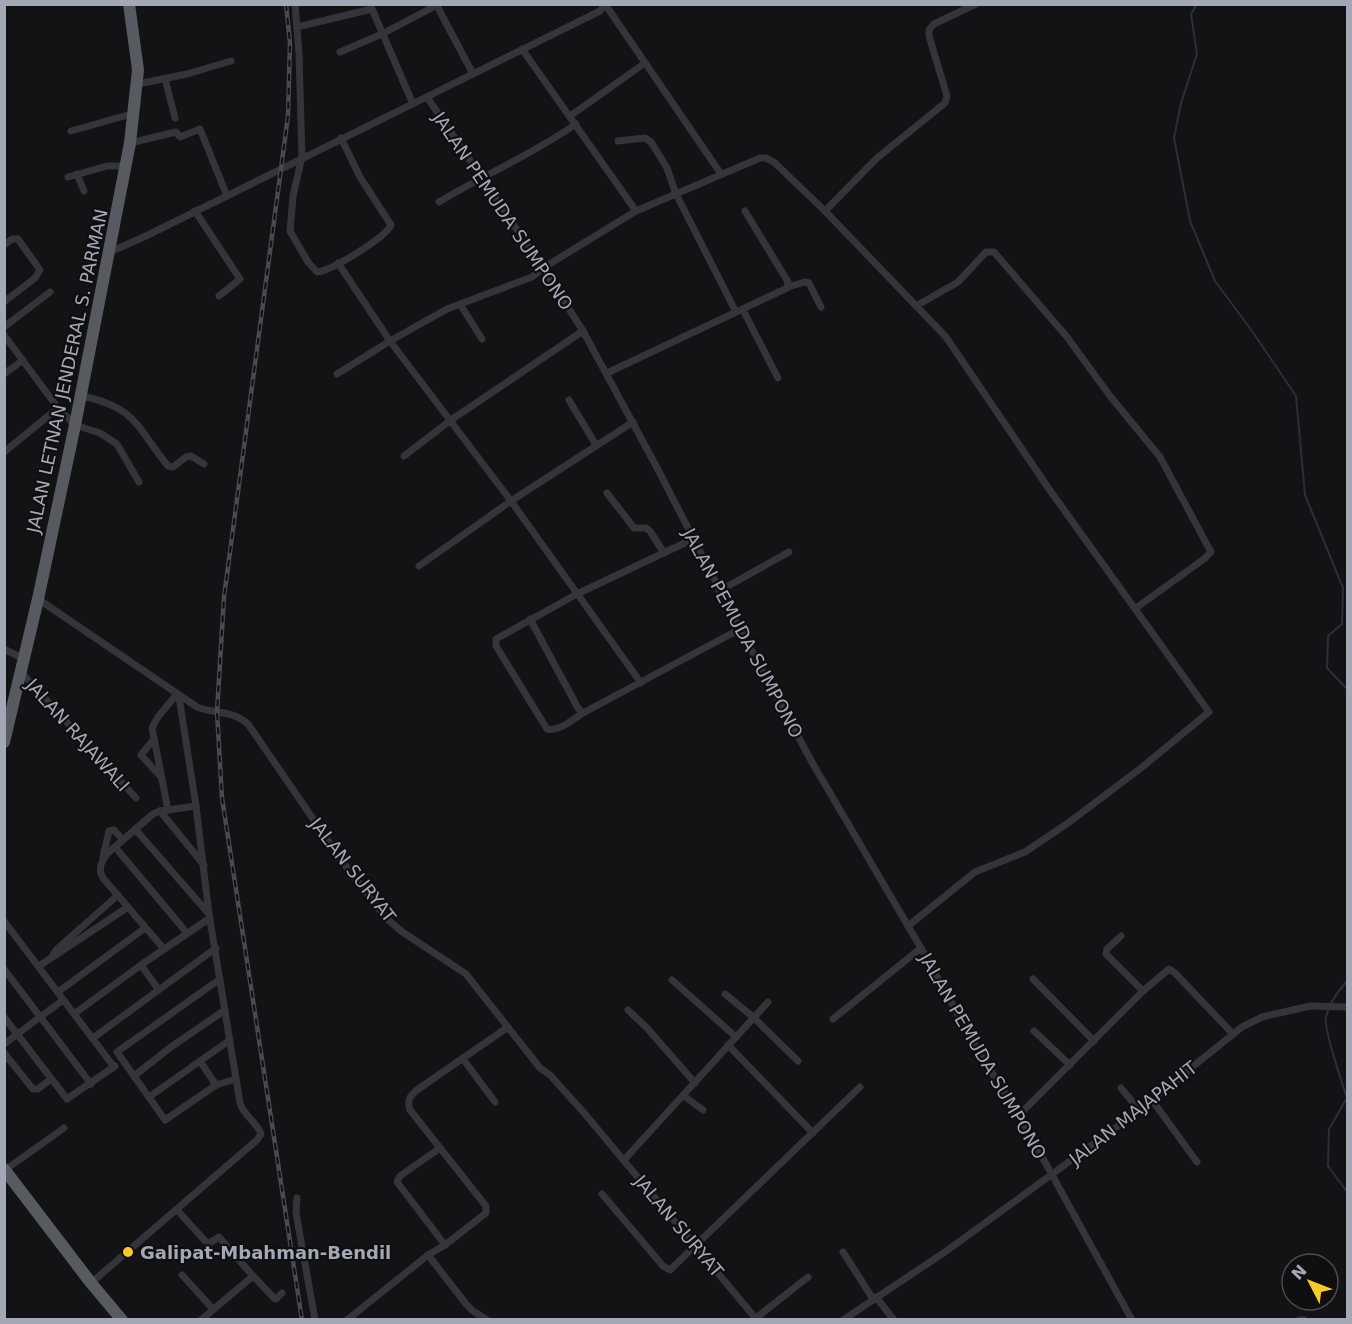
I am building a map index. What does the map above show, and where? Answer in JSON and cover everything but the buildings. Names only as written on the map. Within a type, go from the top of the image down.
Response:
[{"type":"highway","name":"JALAN LETNAN JENDERAL S. PARMAN","points":[[4,742],[38,599],[75,425],[130,143],[138,84],[129,4]]},
{"type":"highway","points":[[5,1169],[91,1283],[122,1320]]},
{"type":"street","points":[[295,4],[302,158],[293,196],[290,231],[315,271],[323,272],[338,263],[387,232],[391,225],[360,177],[341,138]]},
{"type":"street","points":[[110,252],[147,236],[600,11],[605,4],[721,174]]},
{"type":"street","points":[[825,210],[877,158],[943,105],[948,96],[929,30],[934,24],[976,4]]},
{"type":"street","points":[[340,52],[382,34],[437,5],[473,74]]},
{"type":"street","points":[[297,27],[369,8],[376,13],[382,34],[413,104]]},
{"type":"street","points":[[522,49],[636,211]]},
{"type":"street","points":[[138,84],[231,61]]},
{"type":"street","points":[[570,116],[645,63]]},
{"type":"street","points":[[165,79],[176,118]]},
{"type":"street","name":"JALAN PEMUDA SUMPONO","points":[[427,97],[543,267],[607,372],[719,591],[813,764],[980,1054],[1019,1115],[1131,1320]]},
{"type":"street","points":[[71,131],[135,113]]},
{"type":"street","points":[[439,202],[482,176],[543,146],[576,124]]},
{"type":"street","points":[[130,143],[176,132],[180,137],[200,129],[227,196]]},
{"type":"street","points":[[618,141],[649,139],[667,168],[676,194],[739,311],[778,378]]},
{"type":"street","points":[[337,374],[439,313],[532,276],[543,267],[636,211],[760,158],[766,158],[780,168],[825,210],[946,337],[1049,489],[1209,712],[1076,818],[1025,852],[975,872],[908,926]]},
{"type":"street","points":[[68,177],[107,166],[126,166]]},
{"type":"street","points":[[77,174],[84,191]]},
{"type":"street","points":[[195,211],[240,279],[219,296]]},
{"type":"street","points":[[745,212],[788,282],[788,287]]},
{"type":"street","points":[[4,245],[12,239],[18,239],[40,270],[35,278],[4,302]]},
{"type":"street","points":[[916,306],[955,284],[985,254],[994,252],[1067,337],[1160,457],[1211,550],[1204,559],[1136,608]]},
{"type":"street","points":[[338,263],[390,341],[511,501],[640,683]]},
{"type":"street","points":[[607,372],[784,291],[788,287],[808,283],[821,307]]},
{"type":"street","points":[[4,327],[50,292]]},
{"type":"street","points":[[460,304],[482,339]]},
{"type":"street","points":[[404,456],[451,420],[582,331]]},
{"type":"street","points":[[4,335],[58,408],[75,425],[100,433],[117,444],[139,482]]},
{"type":"street","points":[[4,374],[23,360]]},
{"type":"street","points":[[81,396],[97,399],[124,411],[134,420],[168,466],[173,467],[191,456],[204,464]]},
{"type":"street","points":[[569,400],[596,445]]},
{"type":"street","points":[[4,452],[58,408]]},
{"type":"street","points":[[419,566],[511,501],[633,422]]},
{"type":"street","points":[[607,493],[634,528],[646,528],[650,531],[664,553]]},
{"type":"street","points":[[693,539],[530,619],[497,637],[496,646],[547,729],[557,729],[740,629]]},
{"type":"street","points":[[719,591],[789,552]]},
{"type":"street","name":"JALAN SURYAT","points":[[38,599],[178,696],[207,711],[232,713],[248,724],[342,861],[386,918],[401,931],[466,974],[540,1068],[550,1075],[624,1160],[757,1319]]},
{"type":"street","points":[[530,619],[578,708],[583,713]]},
{"type":"street","points":[[4,649],[24,659]]},
{"type":"street","name":"JALAN RAJAWALI","points":[[21,672],[136,798]]},
{"type":"street","points":[[178,696],[152,728],[162,778],[164,811],[204,865]]},
{"type":"street","points":[[91,1283],[261,1134],[241,1108],[178,696]]},
{"type":"street","points":[[154,739],[141,755],[162,778]]},
{"type":"street","points":[[102,860],[153,814],[196,806]]},
{"type":"street","points":[[123,840],[114,830],[109,831],[101,874],[164,949]]},
{"type":"street","points":[[135,830],[210,916]]},
{"type":"street","points":[[115,847],[187,933]]},
{"type":"street","points":[[39,966],[118,895]]},
{"type":"street","points":[[53,955],[60,953],[128,907]]},
{"type":"street","points":[[74,1014],[210,916]]},
{"type":"street","points":[[4,921],[114,1067]]},
{"type":"street","points":[[58,992],[145,928]]},
{"type":"street","points":[[1121,936],[1107,949],[1107,957],[1143,991]]},
{"type":"street","points":[[93,1038],[216,948]]},
{"type":"street","points":[[833,1019],[921,948]]},
{"type":"street","points":[[141,965],[158,989]]},
{"type":"street","points":[[4,969],[91,1084]]},
{"type":"street","points":[[1019,1115],[1168,969],[1173,970],[1233,1034]]},
{"type":"street","points":[[108,1059],[220,979]]},
{"type":"street","points":[[1033,979],[1094,1041]]},
{"type":"street","points":[[672,980],[736,1037]]},
{"type":"street","points":[[725,994],[753,1017],[798,1061]]},
{"type":"street","points":[[4,1044],[63,1000]]},
{"type":"street","points":[[624,1160],[768,1002]]},
{"type":"street","name":"JALAN MAJAPAHIT","points":[[843,1320],[945,1252],[1052,1175],[1152,1100],[1233,1034],[1262,1017],[1310,1006],[1345,1007]]},
{"type":"street","points":[[134,1076],[225,1010]]},
{"type":"street","points":[[628,1010],[647,1028],[695,1083]]},
{"type":"street","points":[[4,1017],[67,1099],[123,1060]]},
{"type":"street","points":[[346,1320],[488,1210],[410,1110],[407,1102],[417,1090],[508,1027]]},
{"type":"street","points":[[1034,1031],[1070,1065]]},
{"type":"street","points":[[149,1097],[230,1040]]},
{"type":"street","points":[[728,1045],[813,1132]]},
{"type":"street","points":[[117,1052],[165,1120],[216,1085],[236,1079]]},
{"type":"street","points":[[4,1053],[33,1089],[38,1089],[51,1079]]},
{"type":"street","points":[[463,1059],[495,1102]]},
{"type":"street","points":[[200,1061],[216,1085]]},
{"type":"street","points":[[602,1194],[667,1269],[672,1269],[860,1087]]},
{"type":"street","points":[[1120,1088],[1139,1110]]},
{"type":"street","points":[[684,1095],[703,1110]]},
{"type":"street","points":[[1152,1100],[1197,1162]]},
{"type":"street","points":[[5,1169],[64,1128]]},
{"type":"street","points":[[440,1148],[399,1176],[397,1182],[445,1245]]},
{"type":"street","points":[[297,1197],[296,1213],[315,1320]]},
{"type":"street","points":[[177,1210],[208,1244],[218,1236],[220,1237],[274,1298],[276,1299],[282,1293]]},
{"type":"street","points":[[843,1252],[875,1298],[894,1320]]},
{"type":"street","points":[[428,1256],[466,1304],[486,1319]]},
{"type":"street","points":[[182,1275],[213,1310]]},
{"type":"street","points":[[201,1320],[253,1276]]},
{"type":"street","points":[[757,1319],[808,1277]]},
{"type":"street","points":[[1299,1320],[1304,1320]]},
{"type":"waterway","points":[[1197,4],[1191,14],[1197,54],[1181,103],[1174,138],[1190,221],[1215,281],[1296,396],[1305,495],[1343,588],[1342,624],[1328,636],[1327,668],[1348,690]]},
{"type":"waterway","points":[[1348,980],[1332,1002],[1326,1017],[1327,1032],[1347,1098],[1329,1129],[1328,1166],[1348,1193]]},
{"type":"railway","points":[[286,4],[290,43],[288,116],[224,597],[217,712],[222,798],[302,1320]]},
{"type":"place","name":"Galipat-Mbahman-Bendil","points":[[128,1252]]}]
